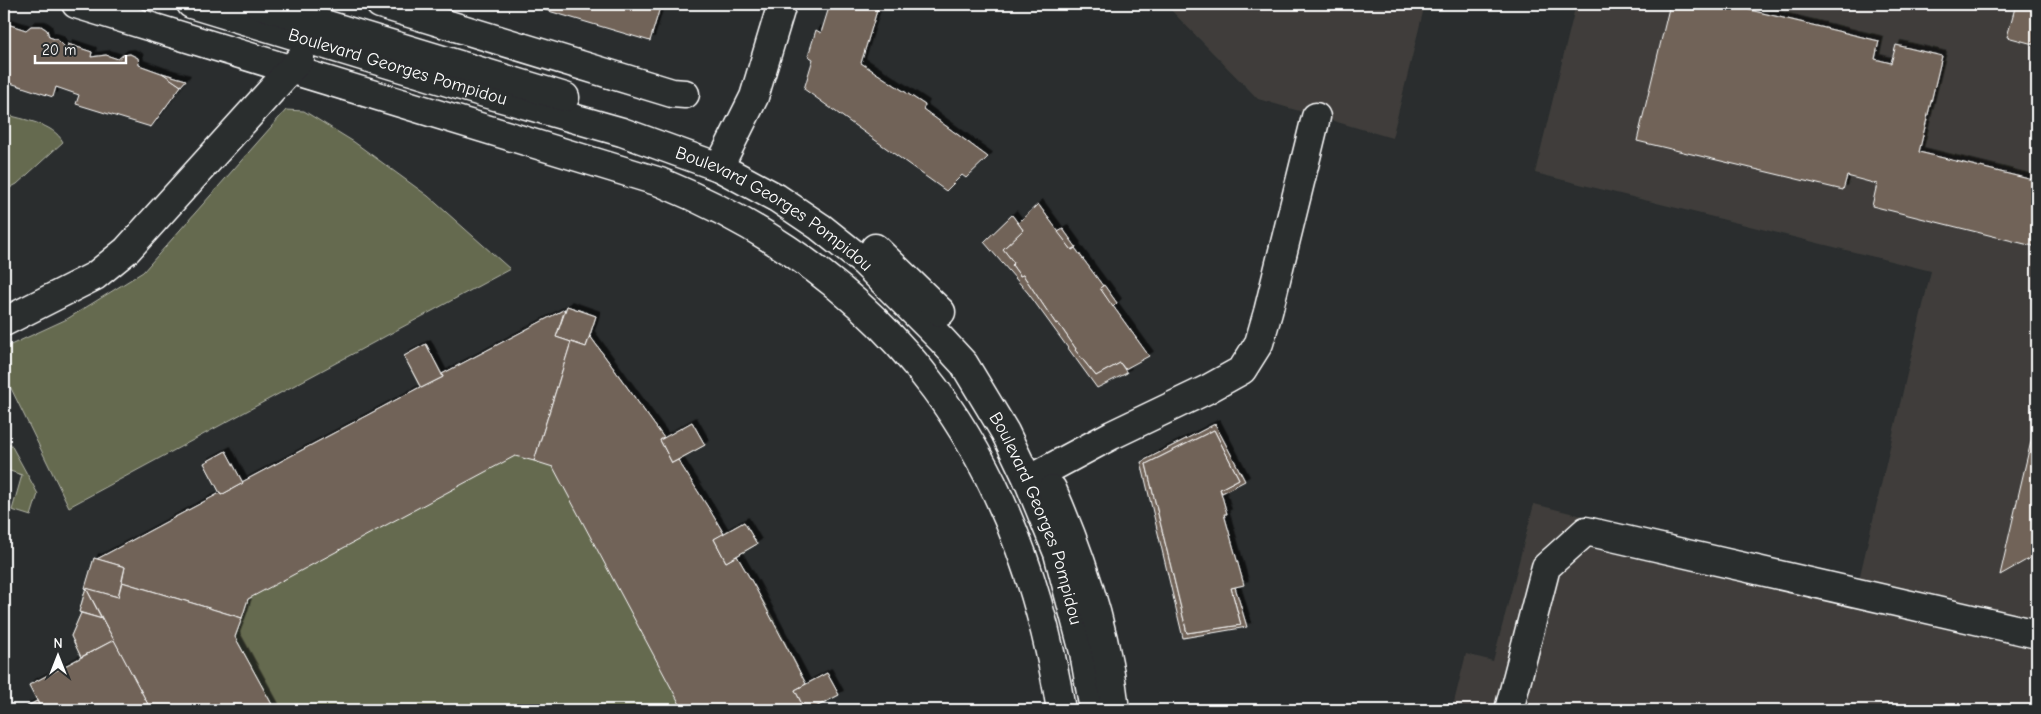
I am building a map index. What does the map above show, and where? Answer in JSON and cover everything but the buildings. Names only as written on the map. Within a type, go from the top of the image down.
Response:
[{"type":"street","points":[[76,4],[660,182],[710,204],[759,230],[835,282],[867,311],[925,374],[984,466],[1005,511],[1032,580],[1052,654],[1061,710]]},
{"type":"street","name":"Boulevard Georges Pompidou","points":[[191,4],[319,33],[627,116],[723,159],[760,168],[816,201],[862,236],[908,279],[976,351],[1007,398],[1036,476],[1067,584],[1084,652],[1094,710]]},
{"type":"street","name":"Boulevard Georges Pompidou","points":[[258,4],[319,33]]},
{"type":"street","points":[[380,4],[672,93],[685,94]]},
{"type":"street","points":[[723,159],[754,97],[782,4]]},
{"type":"street","points":[[4,322],[95,276],[127,250],[289,70],[319,33]]},
{"type":"street","points":[[1036,476],[1112,435],[1206,390],[1242,370],[1259,343],[1316,116]]},
{"type":"street","name":"Boulevard Georges Pompidou","points":[[1036,476],[1076,546],[1092,591],[1115,710]]},
{"type":"street","points":[[1509,710],[1546,567],[1586,531],[2037,634]]},
{"type":"shaded area","points":[[1165,4],[1425,4],[1392,138],[1258,99]]},
{"type":"shaded area","points":[[1576,4],[2037,4],[2037,710],[1452,710],[1466,654],[1493,661],[1534,504],[1858,584],[1931,271],[1535,173]]},
{"type":"green space","points":[[286,110],[304,111],[354,142],[428,196],[510,269],[69,507],[4,374],[4,348],[67,319],[143,272]]},
{"type":"green space","points":[[4,114],[45,126],[52,130],[63,142],[17,184],[4,191]]},
{"type":"green space","points":[[567,306],[596,316],[590,336],[664,438],[692,422],[705,445],[678,460],[723,533],[744,522],[757,544],[737,556],[773,618],[806,684],[827,673],[839,695],[816,707],[817,710],[20,710],[37,701],[29,685],[81,657],[71,636],[81,613],[79,612],[94,558],[97,559],[220,493],[204,463],[226,451],[242,482],[420,387],[404,356],[426,344],[442,374],[565,309]]},
{"type":"green space","points":[[10,443],[38,494],[31,516],[12,510],[22,475],[4,469]]}]
